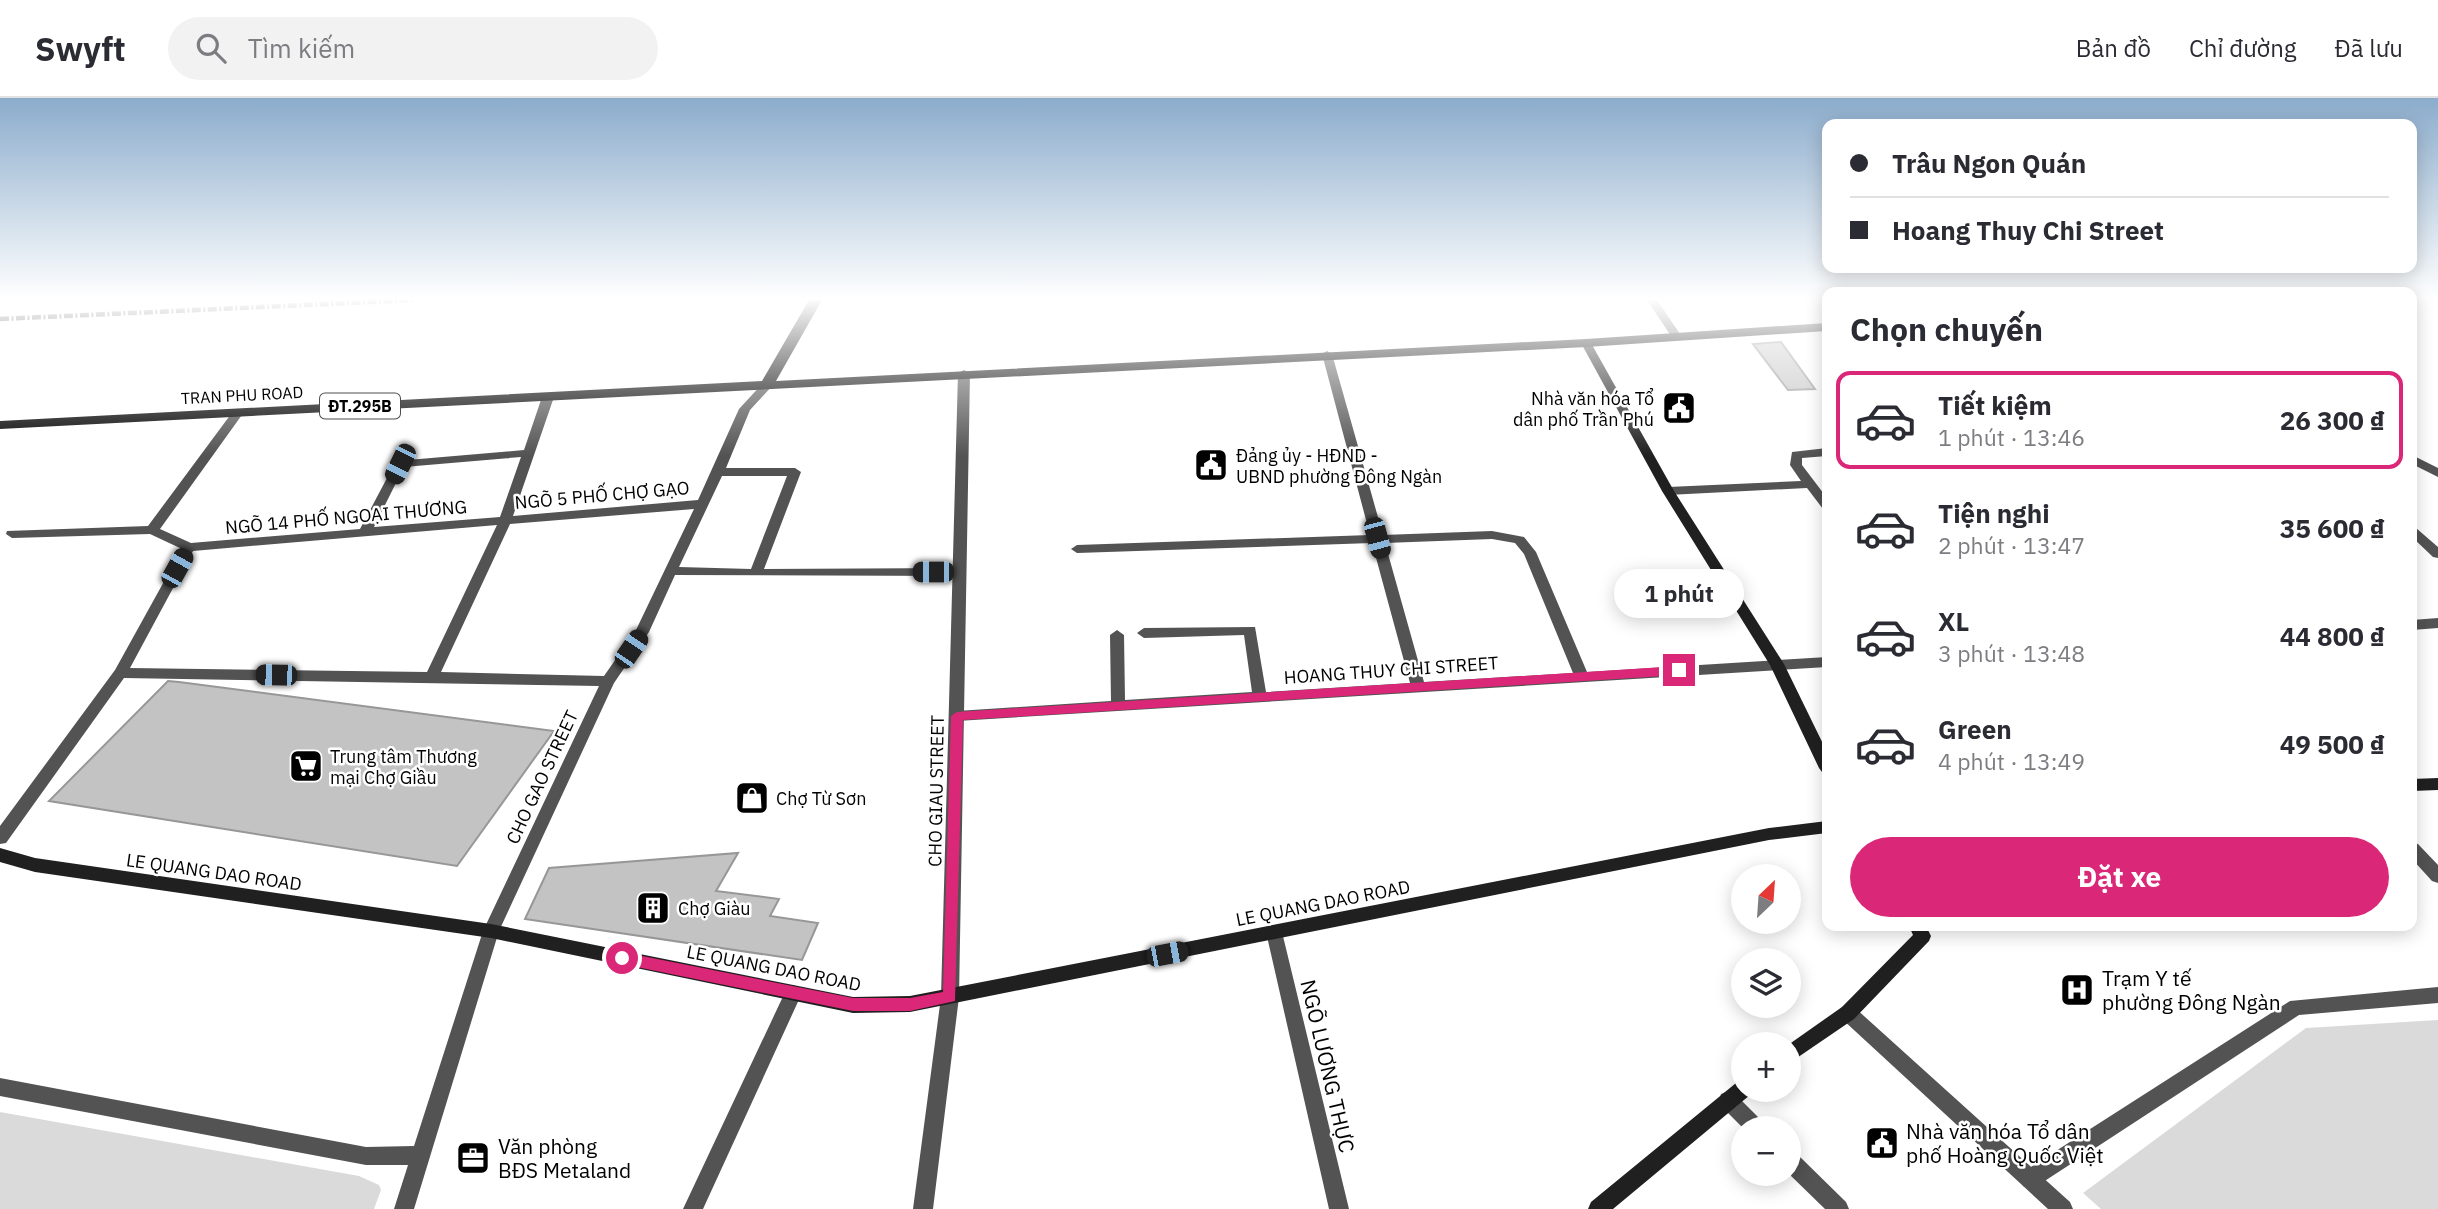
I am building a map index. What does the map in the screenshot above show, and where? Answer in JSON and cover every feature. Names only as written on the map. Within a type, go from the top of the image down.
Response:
[{"type":"main road","points":[[767,385],[789,352]]},
{"type":"main road","name":"TRAN PHU ROAD","points":[[0,425],[1378,352]]},
{"type":"main road","points":[[1591,352],[1668,491],[1777,664],[1822,758]]},
{"type":"main road","points":[[2417,785],[2438,784]]},
{"type":"main road","name":"LE QUANG DAO ROAD","points":[[0,855],[35,866],[491,931],[853,1005],[910,1004],[950,997],[1769,834],[1822,828]]},
{"type":"main road","points":[[1801,1047],[1848,1013],[1923,936],[1920,931]]},
{"type":"main road","points":[[1598,1209],[1731,1099]]},
{"type":"street","points":[[1327,354],[1418,687]]},
{"type":"street","name":"CHO GIAU STREET","points":[[923,1209],[950,997],[964,373]]},
{"type":"street","name":"CHO GAO STREET","points":[[404,1209],[491,931],[608,681],[642,632],[718,472],[744,410],[767,385]]},
{"type":"street","points":[[432,677],[505,521],[526,453],[548,397]]},
{"type":"street","points":[[152,530],[238,412]]},
{"type":"street","points":[[1822,452],[1796,455],[1796,466],[1822,500]]},
{"type":"street","points":[[365,532],[400,464],[526,453]]},
{"type":"street","points":[[2417,462],[2438,473]]},
{"type":"street","points":[[718,472],[795,472],[756,573]]},
{"type":"street","points":[[1668,491],[1810,484]]},
{"type":"street","name":"NGÕ 5 PHỐ CHỢ GẠO","points":[[505,521],[702,504]]},
{"type":"street","name":"NGÕ 14 PHỐ NGOẠI THƯƠNG","points":[[189,547],[505,521]]},
{"type":"street","points":[[0,838],[120,673],[189,547],[152,530],[12,534]]},
{"type":"street","points":[[1077,549],[1492,535],[1518,540],[1530,552],[1582,677]]},
{"type":"street","points":[[2417,535],[2438,554]]},
{"type":"street","points":[[670,571],[958,572]]},
{"type":"street","points":[[2417,625],[2438,623]]},
{"type":"street","points":[[1144,633],[1250,630],[1260,697]]},
{"type":"street","points":[[1117,635],[1118,706]]},
{"type":"street","name":"HOANG THUY CHI STREET","points":[[957,716],[1822,662]]},
{"type":"street","points":[[120,673],[608,681]]},
{"type":"street","points":[[2417,854],[2438,876]]},
{"type":"street","name":"NGÕ LƯƠNG THỰC","points":[[1274,932],[1339,1209]]},
{"type":"street","points":[[693,1209],[793,993]]},
{"type":"street","points":[[2030,1179],[2296,1007],[2438,995]]},
{"type":"street","points":[[1848,1013],[2063,1209]]},
{"type":"street","points":[[0,1087],[366,1156],[420,1155]]},
{"type":"street","points":[[1801,1172],[1839,1209]]},
{"type":"shaded area","points":[[2438,1020],[2438,1209],[2101,1209],[2083,1193],[2306,1028]]},
{"type":"shaded area","points":[[0,1112],[359,1176],[379,1185],[381,1190],[374,1209],[0,1209]]},
{"type":"building","points":[[1759,352],[1788,352],[1815,389],[1788,390]]},
{"type":"building","name":"Trung tâm Thương mại Chợ Giầu","points":[[168,681],[554,731],[457,866],[49,801]]},
{"type":"building","name":"Chợ Giàu","points":[[738,853],[716,891],[779,899],[770,916],[818,923],[802,960],[525,919],[549,868]]},
{"type":"place","name":"Nhà văn hóa Tổ dân phố Trần Phú","points":[[1679,408]]},
{"type":"place","name":"Đảng ủy - HĐND - UBND phường Đông Ngàn","points":[[1211,465]]},
{"type":"place","name":"Trung tâm Thương mại Chợ Giầu","points":[[306,766]]},
{"type":"place","name":"Chợ Từ Sơn","points":[[752,798]]},
{"type":"place","name":"Chợ Giàu","points":[[653,908]]},
{"type":"place","name":"Trạm Y tế phường Đông Ngàn","points":[[2077,990]]},
{"type":"place","name":"Nhà văn hóa Tổ dân phố Hoàng Quốc Việt","points":[[1882,1143]]},
{"type":"place","name":"Văn phòng BĐS Metaland","points":[[473,1158]]},
{"type":"route","points":[[622,958],[853,1005],[910,1004],[950,997],[957,716],[1679,670]]}]
